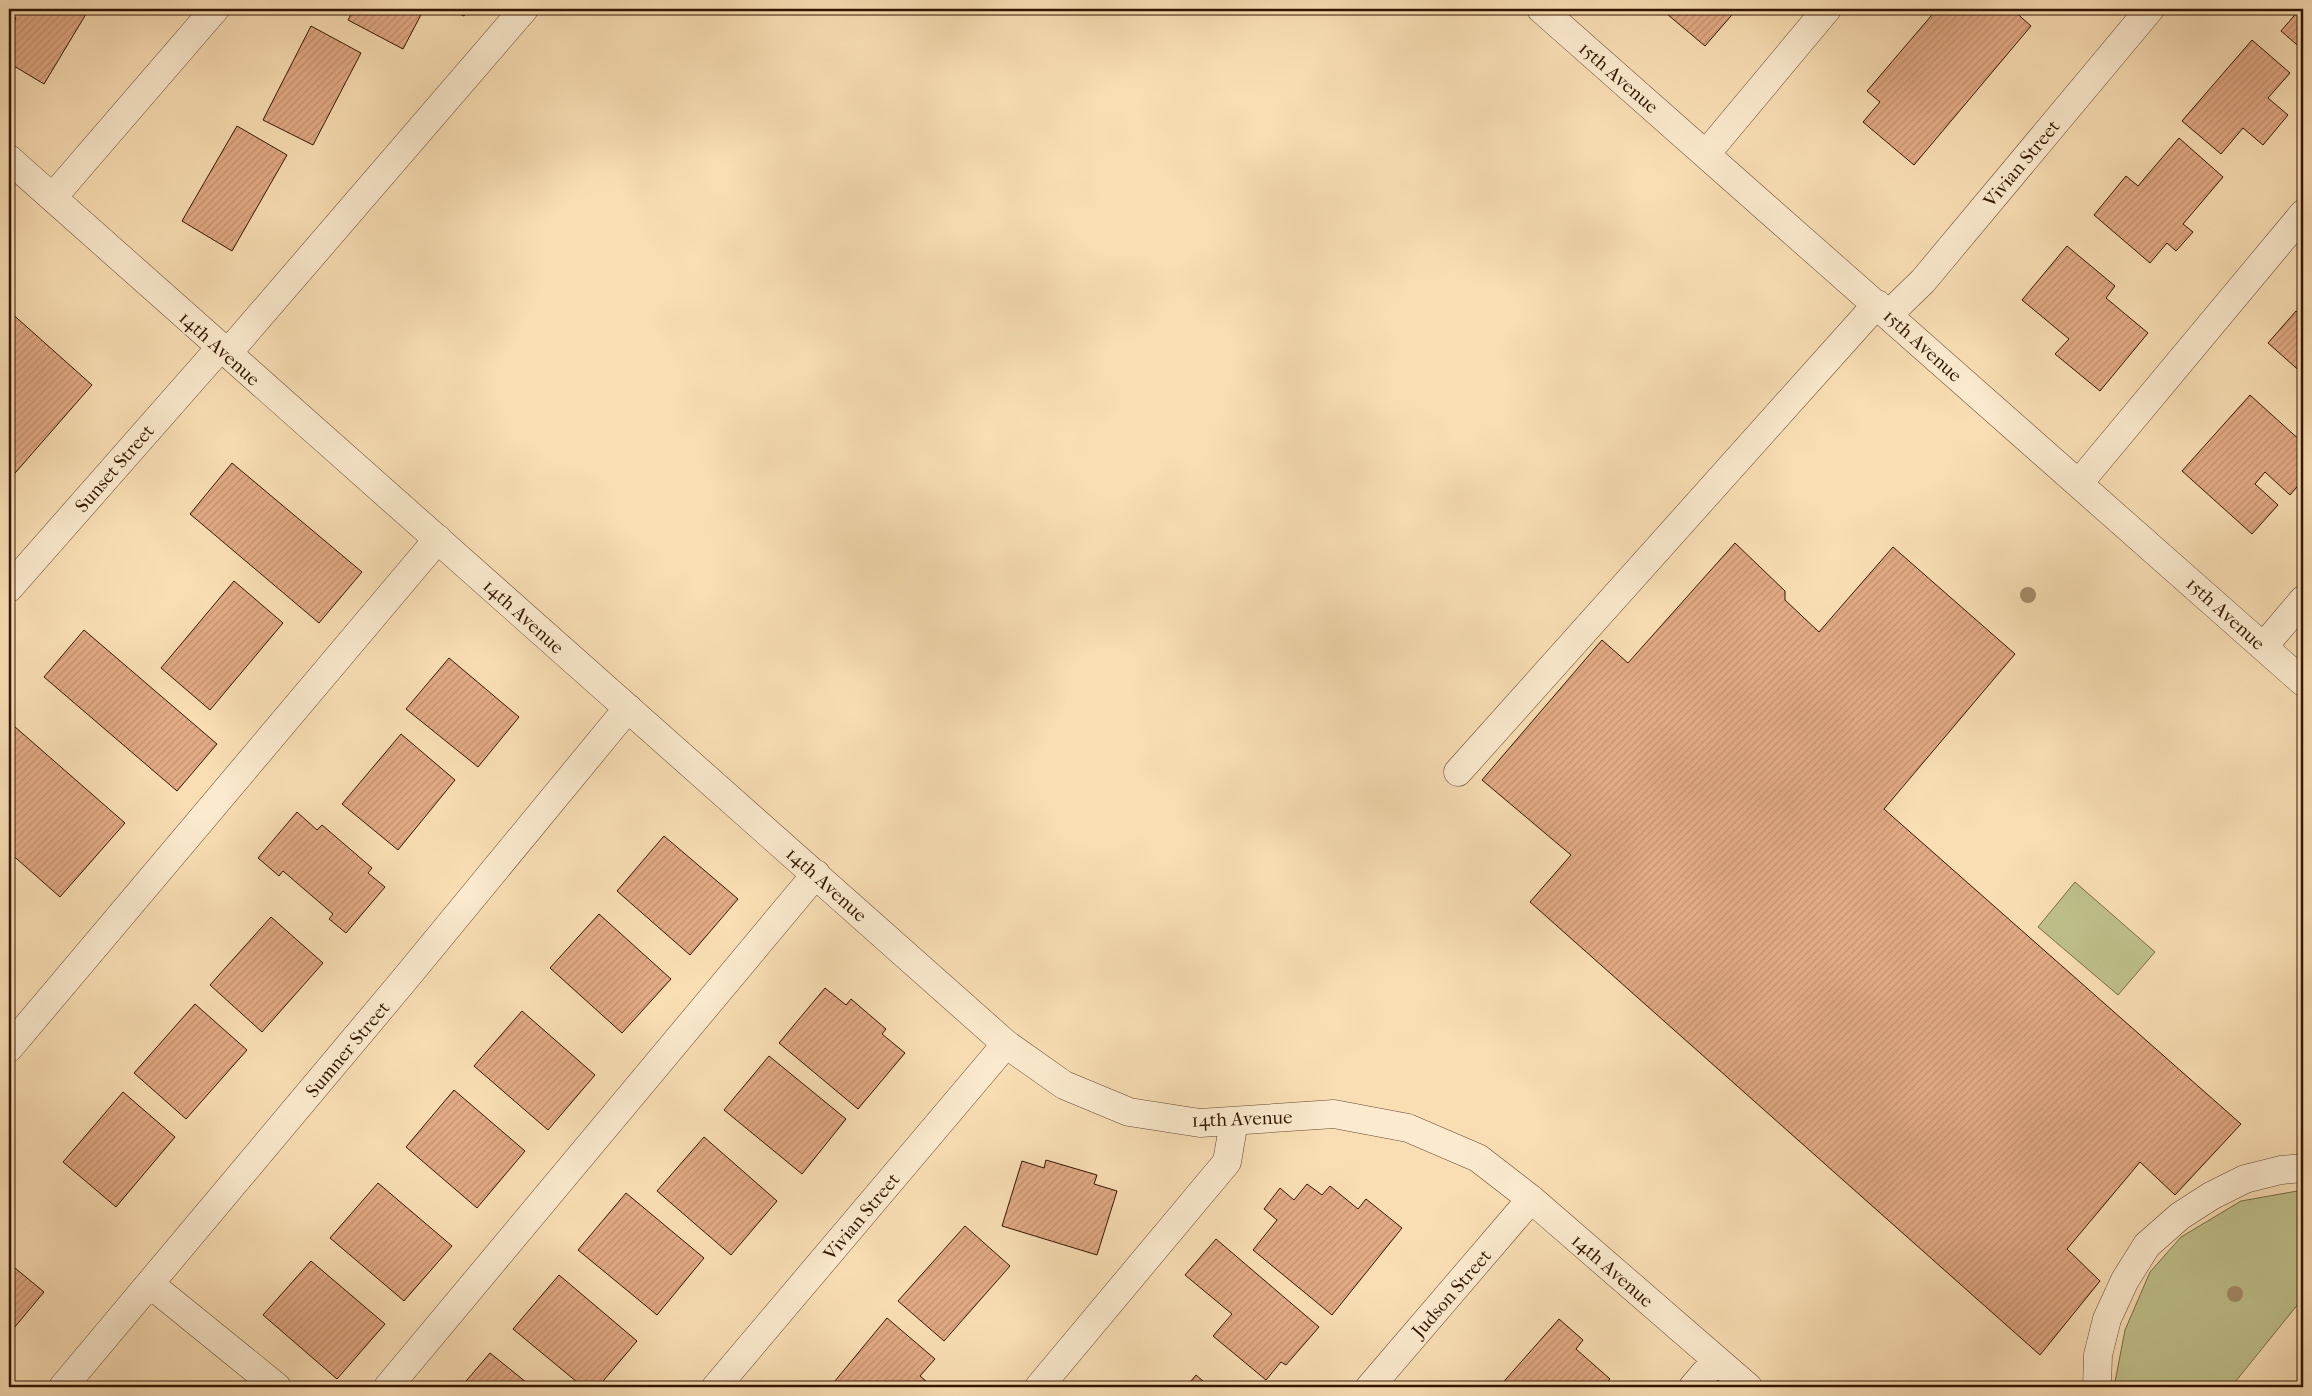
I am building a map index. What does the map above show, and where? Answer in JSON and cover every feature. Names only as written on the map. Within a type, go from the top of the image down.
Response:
[{"type":"street","points":[[53,197],[215,9]]},
{"type":"street","name":"Sunset Street","points":[[9,588],[223,351],[524,9]]},
{"type":"street","name":"15th Avenue","points":[[1542,9],[2303,682]]},
{"type":"street","points":[[1706,154],[1827,9]]},
{"type":"street","name":"Vivian Street","points":[[1458,772],[1883,309],[1923,281],[2150,9]]},
{"type":"street","name":"14th Avenue","points":[[9,159],[223,351],[438,539],[1006,1044],[1064,1085],[1128,1112],[1200,1123],[1334,1114],[1408,1128],[1478,1158],[1531,1199],[1748,1387]]},
{"type":"street","points":[[2079,483],[2303,214]]},
{"type":"street","points":[[9,1048],[438,539]]},
{"type":"street","points":[[2264,646],[2303,600]]},
{"type":"street","name":"Sumner Street","points":[[63,1387],[405,979],[628,708]]},
{"type":"street","points":[[388,1387],[816,874]]},
{"type":"street","name":"Vivian Street","points":[[716,1387],[1006,1044]]},
{"type":"street","points":[[1039,1387],[1227,1162],[1234,1121]]},
{"type":"street","points":[[2097,1387],[2098,1355],[2107,1319],[2125,1280],[2148,1245],[2180,1216],[2211,1196],[2245,1178],[2281,1170],[2303,1168]]},
{"type":"street","name":"Judson Street","points":[[1370,1387],[1531,1199]]},
{"type":"street","points":[[150,1284],[277,1387]]},
{"type":"street","points":[[1693,1387],[1716,1360]]},
{"type":"green space","points":[[2075,882],[2155,952],[2118,995],[2038,927]]},
{"type":"green space","points":[[2303,1190],[2303,1298],[2231,1387],[2116,1387],[2115,1382],[2125,1330],[2150,1272],[2181,1237],[2241,1201]]},
{"type":"building","points":[[9,9],[89,9],[44,84],[9,63],[9,30],[16,18],[9,14]]},
{"type":"building","points":[[354,9],[424,9],[403,49],[348,20]]},
{"type":"building","points":[[449,9],[468,9],[464,16]]},
{"type":"building","points":[[1661,9],[1737,9],[1705,46]]},
{"type":"building","points":[[1937,9],[2012,9],[2031,26],[1914,165],[1863,122],[1880,102],[1867,91]]},
{"type":"building","points":[[2300,9],[2303,9],[2303,50],[2281,31]]},
{"type":"building","points":[[311,26],[361,53],[313,145],[263,120]]},
{"type":"building","points":[[2252,40],[2290,73],[2268,98],[2288,115],[2263,145],[2243,128],[2221,154],[2182,121]]},
{"type":"building","points":[[237,126],[287,155],[232,251],[182,221]]},
{"type":"building","points":[[2179,138],[2223,177],[2183,224],[2193,232],[2176,251],[2167,243],[2150,263],[2094,215],[2126,176],[2138,186]]},
{"type":"building","points":[[2067,246],[2115,286],[2106,298],[2148,333],[2100,391],[2055,354],[2069,339],[2022,300]]},
{"type":"building","points":[[9,311],[92,385],[9,480]]},
{"type":"building","points":[[2296,311],[2303,317],[2303,374],[2268,343]]},
{"type":"building","points":[[2250,395],[2303,443],[2303,480],[2290,495],[2265,472],[2255,484],[2278,505],[2252,534],[2182,471]]},
{"type":"building","points":[[232,463],[362,572],[319,623],[190,514]]},
{"type":"building","points":[[1735,543],[1785,591],[1785,600],[1819,632],[1893,547],[2015,654],[1884,809],[2241,1124],[2175,1195],[2140,1162],[2067,1249],[2100,1281],[2040,1355],[1530,902],[1571,855],[1482,780],[1602,640],[1628,663]]},
{"type":"building","points":[[234,581],[283,623],[210,710],[161,668]]},
{"type":"building","points":[[84,630],[217,744],[177,791],[44,677]]},
{"type":"building","points":[[449,658],[519,717],[478,767],[406,709]]},
{"type":"building","points":[[14,726],[125,823],[60,897],[9,852],[9,733]]},
{"type":"building","points":[[401,734],[455,780],[398,850],[342,804]]},
{"type":"building","points":[[297,812],[317,830],[322,825],[372,868],[368,873],[385,887],[346,933],[329,919],[333,914],[283,871],[279,876],[258,858]]},
{"type":"building","points":[[664,836],[738,899],[690,955],[617,891]]},
{"type":"building","points":[[599,914],[671,979],[622,1033],[550,968]]},
{"type":"building","points":[[271,917],[323,963],[262,1032],[210,985]]},
{"type":"building","points":[[825,988],[846,1005],[851,999],[886,1029],[882,1034],[905,1053],[858,1109],[779,1043]]},
{"type":"building","points":[[195,1004],[247,1050],[186,1119],[134,1073]]},
{"type":"building","points":[[522,1011],[595,1075],[548,1130],[474,1066]]},
{"type":"building","points":[[769,1056],[846,1119],[802,1174],[724,1110]]},
{"type":"building","points":[[454,1090],[525,1151],[477,1208],[406,1147]]},
{"type":"building","points":[[123,1092],[175,1137],[116,1207],[63,1162]]},
{"type":"building","points":[[704,1137],[777,1201],[731,1255],[657,1191]]},
{"type":"building","points":[[1046,1160],[1097,1175],[1094,1184],[1117,1191],[1097,1255],[1002,1226],[1022,1161],[1044,1168]]},
{"type":"building","points":[[378,1183],[452,1246],[404,1301],[330,1238]]},
{"type":"building","points":[[1307,1184],[1322,1195],[1330,1186],[1358,1209],[1366,1199],[1402,1228],[1332,1315],[1253,1250],[1277,1220],[1264,1209],[1280,1188],[1294,1200]]},
{"type":"building","points":[[626,1193],[704,1258],[657,1315],[578,1250]]},
{"type":"building","points":[[965,1226],[1010,1266],[944,1341],[898,1301]]},
{"type":"building","points":[[1216,1239],[1319,1327],[1286,1365],[1281,1362],[1266,1380],[1213,1336],[1232,1314],[1185,1275]]},
{"type":"building","points":[[311,1261],[385,1324],[337,1379],[263,1315]]},
{"type":"building","points":[[9,1263],[44,1292],[9,1334]]},
{"type":"building","points":[[559,1275],[637,1341],[598,1387],[583,1387],[513,1329]]},
{"type":"building","points":[[887,1318],[935,1359],[920,1376],[933,1387],[830,1387]]},
{"type":"building","points":[[1559,1319],[1583,1340],[1576,1349],[1610,1379],[1603,1387],[1499,1387]]},
{"type":"building","points":[[490,1353],[532,1387],[461,1387]]},
{"type":"building","points":[[1196,1375],[1210,1387],[1186,1387]]}]
